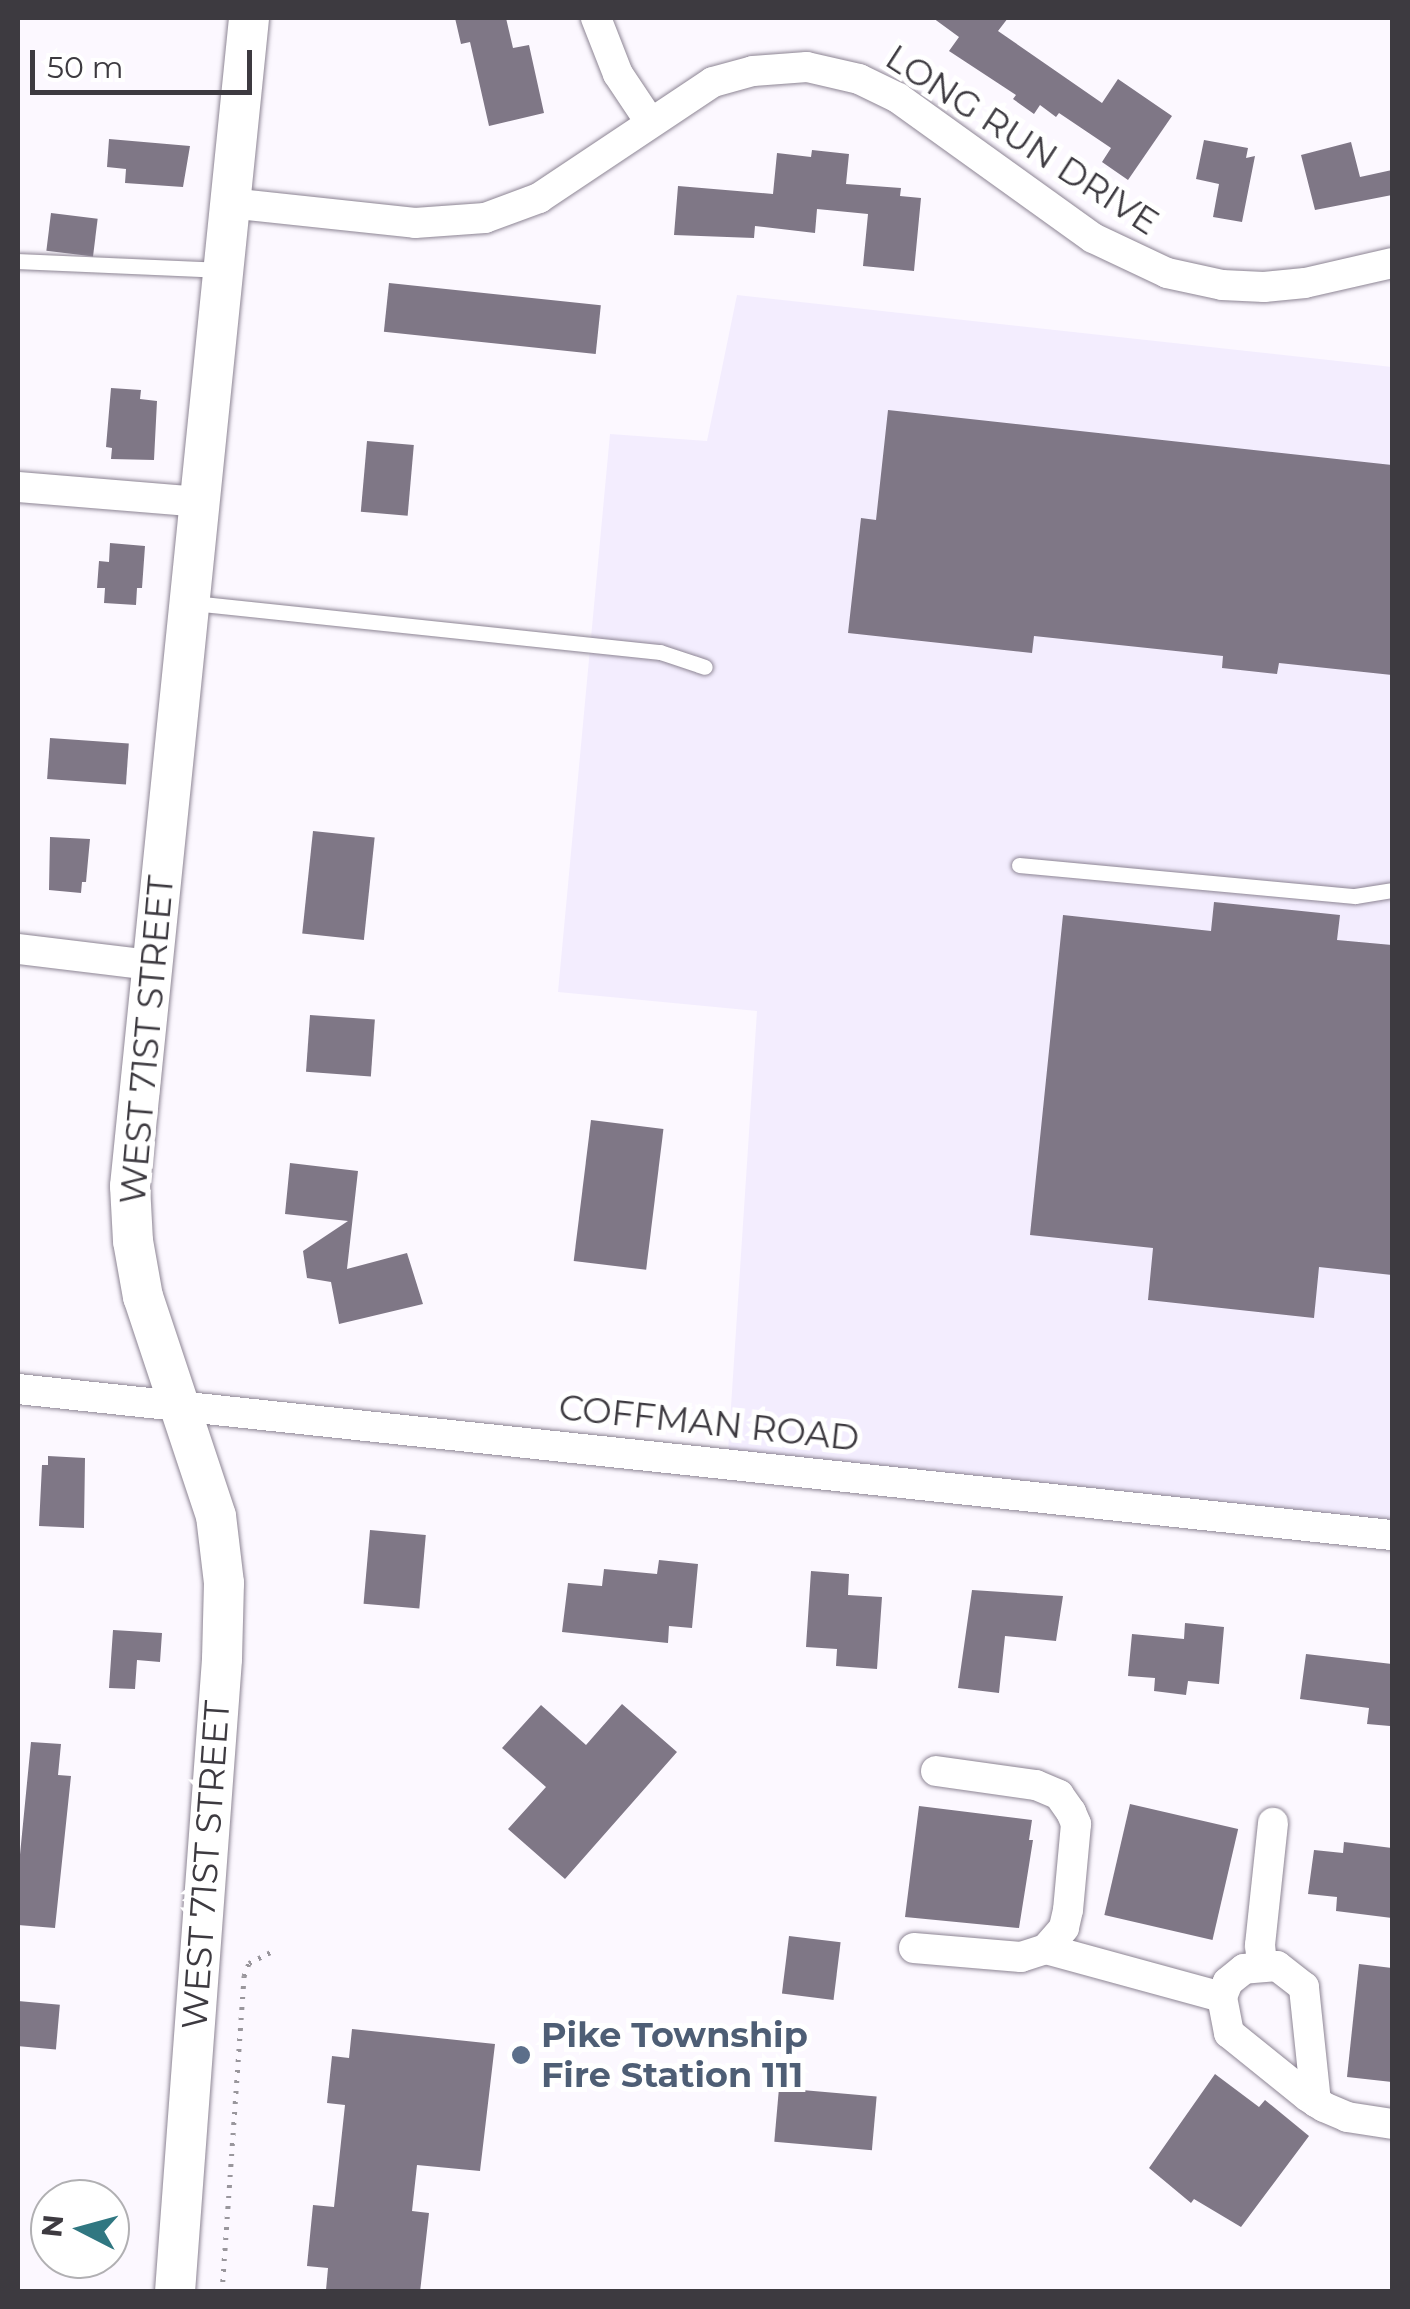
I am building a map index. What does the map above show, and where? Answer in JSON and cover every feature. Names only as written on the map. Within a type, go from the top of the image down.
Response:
[{"type":"main road","name":"WEST 71ST STREET","points":[[175,2292],[222,1658],[224,1583],[216,1516],[142,1297],[133,1242],[131,1158],[249,18]]},
{"type":"street","points":[[596,18],[618,74],[650,122]]},
{"type":"street","name":"LONG RUN DRIVE","points":[[229,203],[415,223],[485,218],[539,198],[650,122],[725,78],[780,67],[820,69],[859,79],[898,98],[1093,238],[1154,269],[1208,282],[1264,287],[1332,278],[1392,263]]},
{"type":"street","points":[[18,487],[199,502]]},
{"type":"street","points":[[18,949],[151,965]]},
{"type":"street","name":"COFFMAN ROAD","points":[[18,1389],[1392,1535]]},
{"type":"street","points":[[914,1948],[1020,1957],[1046,1948],[1064,1928],[1068,1910],[1076,1824],[1059,1796],[1036,1785],[936,1772]]},
{"type":"street","points":[[1262,1964],[1260,1945],[1273,1823]]},
{"type":"street","points":[[1046,1948],[1222,1996]]},
{"type":"street","points":[[1316,2102],[1304,1987],[1284,1968],[1262,1964],[1238,1972],[1222,1996],[1230,2033],[1316,2102],[1348,2117],[1392,2124]]},
{"type":"lane","points":[[18,261],[222,270]]},
{"type":"lane","points":[[189,602],[660,652],[704,667]]},
{"type":"lane","points":[[1020,865],[1355,896],[1392,890]]},
{"type":"path","points":[[222,2292],[244,1976],[248,1963],[278,1948]]},
{"type":"shaded area","points":[[737,295],[1392,367],[1392,1520],[728,1452],[757,1011],[558,992],[610,434],[707,441]]},
{"type":"building","points":[[455,18],[506,18],[513,48],[529,45],[544,113],[489,126],[470,42],[461,44]]},
{"type":"building","points":[[933,18],[1008,18],[998,31],[1102,103],[1118,79],[1172,116],[1128,180],[1102,162],[1111,148],[1059,113],[1056,117],[1040,105],[1034,114],[1013,99],[1016,95],[949,51],[959,37]]},
{"type":"building","points":[[109,139],[190,146],[183,187],[125,183],[126,169],[107,167]]},
{"type":"building","points":[[1204,140],[1248,148],[1246,158],[1255,156],[1242,222],[1213,217],[1219,184],[1196,179]]},
{"type":"building","points":[[1351,142],[1360,177],[1392,170],[1392,195],[1315,210],[1301,155]]},
{"type":"building","points":[[812,150],[849,154],[846,184],[901,188],[900,196],[921,198],[914,271],[863,266],[868,214],[817,209],[815,233],[755,226],[754,238],[674,235],[678,186],[773,194],[777,153],[811,157]]},
{"type":"building","points":[[51,213],[98,219],[93,256],[46,251]]},
{"type":"building","points":[[389,283],[601,305],[596,354],[384,332]]},
{"type":"building","points":[[111,388],[141,390],[140,399],[157,401],[154,460],[111,459],[112,448],[106,447]]},
{"type":"building","points":[[888,410],[1392,465],[1392,675],[1279,663],[1277,674],[1222,668],[1223,656],[1034,636],[1032,653],[848,633],[861,518],[876,520]]},
{"type":"building","points":[[367,441],[414,445],[408,516],[361,512]]},
{"type":"building","points":[[110,543],[145,546],[142,588],[137,588],[136,605],[104,603],[105,588],[97,588],[99,561],[109,562]]},
{"type":"building","points":[[50,738],[129,744],[126,784],[47,779]]},
{"type":"building","points":[[313,831],[375,837],[364,940],[302,933]]},
{"type":"building","points":[[50,837],[90,839],[86,882],[82,882],[81,893],[49,890]]},
{"type":"building","points":[[1214,902],[1340,915],[1337,940],[1392,945],[1392,1275],[1319,1267],[1314,1318],[1148,1300],[1153,1248],[1030,1235],[1063,915],[1211,931]]},
{"type":"building","points":[[310,1015],[375,1020],[371,1076],[306,1072]]},
{"type":"building","points":[[591,1120],[663,1129],[646,1270],[574,1261]]},
{"type":"building","points":[[290,1163],[358,1171],[347,1269],[407,1253],[423,1304],[339,1324],[331,1282],[307,1278],[303,1251],[348,1221],[285,1214]]},
{"type":"building","points":[[48,1456],[85,1458],[84,1528],[39,1526],[42,1465],[48,1465]]},
{"type":"building","points":[[370,1530],[426,1535],[419,1609],[364,1604]]},
{"type":"building","points":[[659,1560],[698,1564],[692,1628],[669,1626],[668,1643],[562,1632],[568,1583],[602,1586],[604,1569],[657,1574]]},
{"type":"building","points":[[811,1571],[849,1574],[848,1595],[882,1597],[877,1669],[836,1666],[837,1649],[806,1647]]},
{"type":"building","points":[[972,1590],[1063,1596],[1056,1641],[1005,1636],[999,1693],[958,1688]]},
{"type":"building","points":[[1185,1623],[1224,1627],[1219,1684],[1188,1681],[1186,1695],[1154,1691],[1155,1678],[1128,1676],[1132,1634],[1184,1639]]},
{"type":"building","points":[[113,1630],[162,1633],[160,1662],[137,1660],[135,1689],[109,1688]]},
{"type":"building","points":[[1306,1654],[1392,1664],[1390,1726],[1367,1724],[1369,1708],[1300,1699]]},
{"type":"building","points":[[622,1704],[677,1752],[565,1879],[508,1829],[546,1787],[502,1748],[541,1705],[586,1745]]},
{"type":"building","points":[[31,1742],[61,1744],[58,1775],[71,1776],[55,1928],[18,1925],[18,1875]]},
{"type":"building","points":[[1130,1804],[1238,1829],[1213,1940],[1104,1915]]},
{"type":"building","points":[[919,1806],[1032,1820],[1029,1840],[1033,1840],[1019,1928],[905,1917]]},
{"type":"building","points":[[1344,1842],[1392,1848],[1392,1918],[1336,1911],[1337,1897],[1308,1894],[1314,1850],[1343,1853]]},
{"type":"building","points":[[789,1936],[841,1942],[834,2000],[782,1994]]},
{"type":"building","points":[[1359,1964],[1392,1968],[1392,2082],[1347,2077]]},
{"type":"building","points":[[18,2001],[60,2005],[56,2049],[18,2046]]},
{"type":"building","points":[[352,2029],[495,2044],[480,2171],[417,2165],[412,2211],[429,2213],[420,2292],[326,2290],[328,2268],[307,2266],[313,2205],[334,2207],[345,2105],[327,2103],[332,2056],[349,2058]]},
{"type":"building","points":[[1215,2074],[1259,2107],[1265,2100],[1309,2136],[1241,2227],[1194,2199],[1191,2203],[1149,2168]]},
{"type":"building","points":[[779,2088],[877,2097],[872,2150],[774,2142]]},
{"type":"place","name":"Pike Township Fire Station 111","points":[[521,2055]]}]
